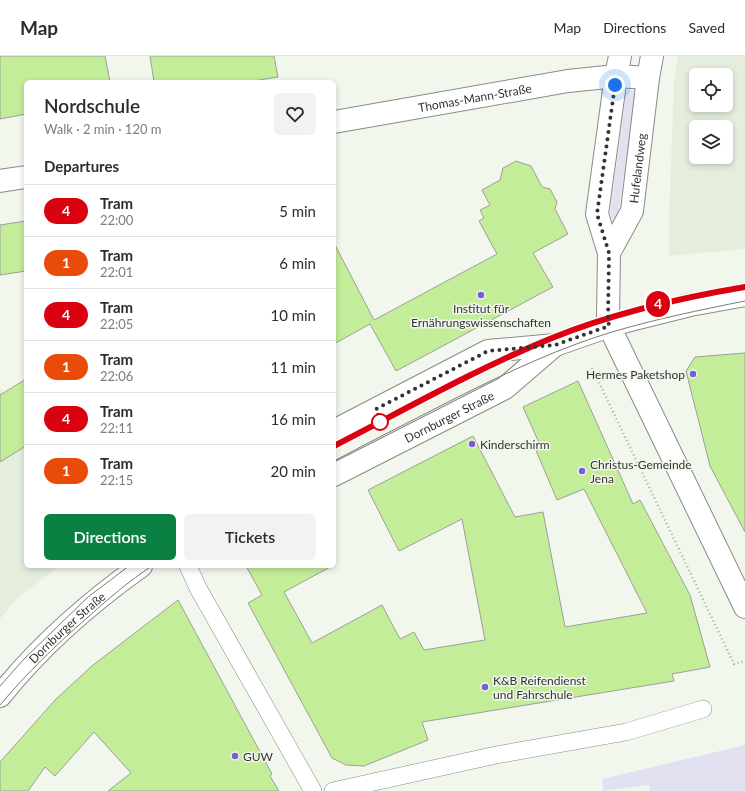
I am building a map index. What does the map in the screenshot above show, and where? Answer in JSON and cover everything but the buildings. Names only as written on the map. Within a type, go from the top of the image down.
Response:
[{"type":"street","name":"Hufelandweg","points":[[609,253],[632,211],[652,56]]},
{"type":"street","name":"Hufelandweg","points":[[609,326],[609,253],[597,214],[618,66]]},
{"type":"street","points":[[618,66],[648,78]]},
{"type":"street","name":"Thomas-Mann-Straße","points":[[336,122],[568,81],[618,66]]},
{"type":"street","points":[[0,181],[24,177]]},
{"type":"street","name":"Dornburger Straße","points":[[336,430],[488,351],[555,345],[609,326],[690,305],[745,295]]},
{"type":"street","points":[[609,326],[745,607]]},
{"type":"street","name":"Dornburger Straße","points":[[336,475],[506,388],[555,345]]},
{"type":"street","name":"Dornburger Straße","points":[[0,696],[18,674],[73,619],[138,568]]},
{"type":"lane","points":[[189,568],[198,588],[313,791]]},
{"type":"lane","points":[[333,791],[496,755],[626,732],[703,709]]},
{"type":"path","points":[[592,368],[734,664],[745,662]]},
{"type":"shaded area","points":[[678,56],[745,56],[745,249],[669,256],[674,82]]},
{"type":"shaded area","points":[[631,90],[634,91],[636,97],[618,215],[614,219],[610,214],[626,94]]},
{"type":"shaded area","points":[[0,387],[24,426],[24,568],[56,568],[13,602],[0,619]]},
{"type":"shaded area","points":[[745,745],[745,791],[650,791],[649,785],[603,791],[602,779]]},
{"type":"tram line","points":[[336,445],[496,362],[575,329],[671,301],[745,287]]},
{"type":"tram line","name":"4","points":[[336,445],[497,362],[552,338],[576,329],[659,304],[693,296],[745,287]]},
{"type":"tram line","points":[[336,460],[477,388],[534,361],[573,345],[645,323],[745,301]]},
{"type":"tram line","points":[[0,686],[24,659],[88,597],[126,568]]},
{"type":"tram line","points":[[0,705],[64,638],[119,590],[149,568]]},
{"type":"place","name":"Institut für Ernährungswissenschaften","points":[[481,295]]},
{"type":"place","name":"Hermes Paketshop","points":[[693,374]]},
{"type":"place","name":"Kinderschirm","points":[[472,444]]},
{"type":"place","name":"Christus-Gemeinde Jena","points":[[582,471]]},
{"type":"place","name":"K&B Reifendienst und Fahrschule","points":[[485,687]]},
{"type":"place","name":"GUW","points":[[235,756]]},
{"type":"route","points":[[380,422],[376,409],[488,351],[555,345],[609,326],[609,253],[597,214],[615,85]]}]
